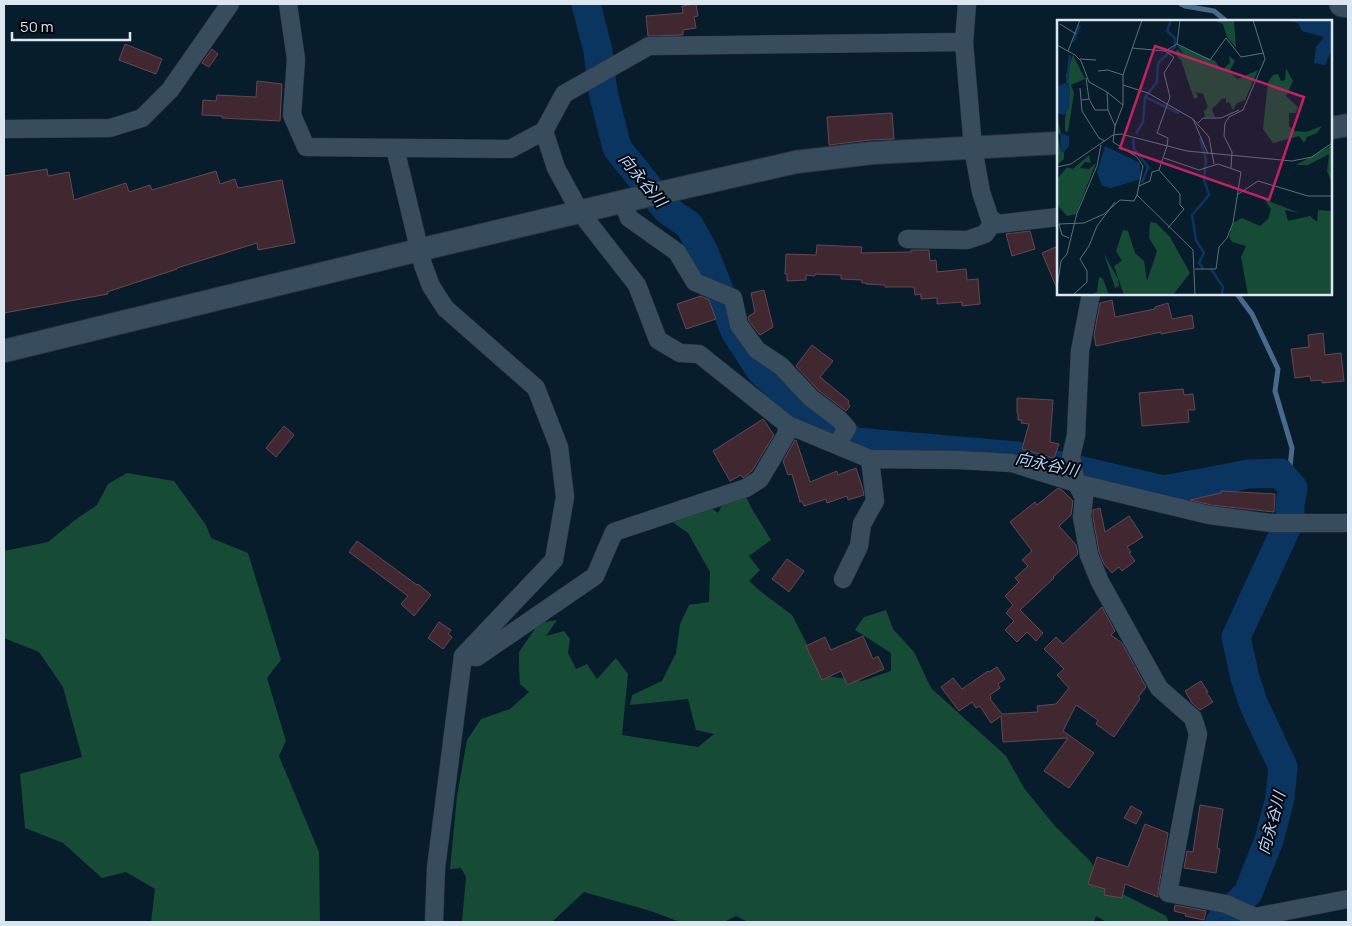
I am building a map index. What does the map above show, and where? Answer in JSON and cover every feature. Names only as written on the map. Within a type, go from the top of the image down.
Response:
[{"type":"main road","points":[[1342,4],[1348,5]]},
{"type":"street","points":[[4,129],[110,128],[142,118],[170,90],[230,4]]},
{"type":"street","points":[[288,4],[296,59],[292,114],[306,148],[510,149],[544,131],[564,94],[649,46],[964,42]]},
{"type":"street","points":[[967,4],[964,42],[973,148],[980,192],[990,219],[998,224],[1057,217]]},
{"type":"street","points":[[1332,128],[1348,125]]},
{"type":"street","points":[[544,131],[556,168],[580,212],[637,285],[658,340],[680,353],[700,354],[788,425],[870,458],[1012,463],[1076,483],[1209,514],[1272,523],[1348,523]]},
{"type":"street","points":[[4,351],[419,250],[796,162],[872,153],[1057,143]]},
{"type":"street","points":[[395,148],[419,250],[431,286],[445,308],[536,388],[559,447],[565,497],[554,560],[463,656],[436,868],[434,922]]},
{"type":"street","points":[[626,201],[629,218],[677,252],[694,282],[733,298],[739,325],[757,350],[781,366],[811,398],[839,419],[847,428],[837,445]]},
{"type":"street","points":[[908,239],[967,240],[985,234],[994,222]]},
{"type":"street","points":[[1091,295],[1080,351],[1076,435],[1071,457],[1076,483],[1084,497],[1082,517],[1090,555],[1100,582],[1159,688],[1193,718],[1198,734],[1168,893],[1226,904],[1250,918],[1348,899]]},
{"type":"street","points":[[463,656],[477,657],[595,576],[614,532],[746,488],[760,479],[786,435],[788,425]]},
{"type":"street","points":[[843,579],[860,546],[862,524],[875,501],[870,458]]},
{"type":"green space","points":[[127,473],[174,481],[206,525],[211,538],[248,553],[281,660],[267,678],[286,741],[279,756],[319,852],[320,922],[151,922],[155,889],[126,872],[102,878],[63,843],[25,828],[20,774],[82,757],[63,687],[39,652],[4,638],[4,551],[48,542],[97,505],[108,484]]},
{"type":"green space","points":[[744,493],[771,540],[749,556],[760,570],[749,581],[792,615],[826,676],[862,681],[891,671],[891,653],[855,630],[864,617],[886,610],[893,629],[914,652],[931,688],[1006,756],[1024,788],[1054,825],[1090,861],[1103,884],[1166,916],[1169,922],[1106,922],[1096,916],[1094,922],[748,922],[736,916],[724,922],[680,922],[651,911],[584,892],[552,922],[462,922],[466,877],[461,868],[450,869],[457,796],[467,740],[481,719],[510,709],[529,692],[520,684],[519,652],[539,623],[557,620],[546,636],[564,631],[570,639],[568,653],[576,669],[587,664],[597,679],[616,658],[628,674],[622,735],[698,747],[714,734],[696,730],[688,699],[630,705],[632,695],[662,681],[676,653],[680,624],[689,605],[709,602],[710,572],[688,533],[665,517],[704,503],[718,513],[725,499]]},
{"type":"building","points":[[696,4],[698,16],[694,17],[696,28],[683,30],[683,35],[648,36],[646,16],[683,13],[682,6]]},
{"type":"building","points":[[125,44],[162,59],[156,74],[119,60]]},
{"type":"building","points":[[212,49],[218,54],[209,67],[202,63]]},
{"type":"building","points":[[257,81],[282,84],[280,121],[202,115],[203,100],[216,101],[217,95],[256,97]]},
{"type":"building","points":[[892,113],[894,139],[829,145],[827,117]]},
{"type":"building","points":[[47,169],[48,176],[69,172],[74,200],[126,183],[129,192],[150,185],[152,190],[216,171],[220,184],[235,179],[238,188],[282,180],[295,243],[258,250],[257,243],[177,268],[107,292],[108,294],[4,313],[4,176]]},
{"type":"building","points":[[1030,231],[1035,249],[1012,256],[1006,234]]},
{"type":"building","points":[[817,245],[862,247],[861,253],[929,250],[930,261],[936,260],[937,272],[966,269],[967,280],[978,279],[980,304],[962,306],[962,302],[937,304],[937,298],[921,299],[921,294],[915,295],[914,287],[885,287],[885,285],[866,284],[862,283],[862,280],[841,279],[841,275],[806,275],[806,280],[787,281],[787,274],[785,274],[786,254],[816,255]]},
{"type":"building","points":[[1057,246],[1057,289],[1042,253]]},
{"type":"building","points":[[764,290],[773,327],[760,335],[748,317],[755,312],[751,293]]},
{"type":"building","points":[[701,296],[709,300],[716,319],[686,329],[677,304]]},
{"type":"building","points":[[1112,300],[1115,317],[1155,309],[1155,307],[1168,303],[1172,319],[1192,315],[1194,328],[1161,334],[1161,332],[1096,346],[1094,335],[1100,303]]},
{"type":"building","points":[[1323,333],[1325,355],[1341,353],[1344,381],[1322,383],[1322,380],[1311,381],[1310,376],[1295,378],[1291,349],[1309,347],[1308,335]]},
{"type":"building","points":[[812,345],[833,361],[820,377],[849,401],[850,406],[846,411],[818,390],[796,366]]},
{"type":"building","points":[[1183,389],[1184,395],[1193,394],[1195,410],[1188,410],[1189,422],[1142,426],[1139,393]]},
{"type":"building","points":[[1017,398],[1053,400],[1050,442],[1059,444],[1054,458],[1022,449],[1029,424],[1021,423],[1022,420],[1018,420]]},
{"type":"building","points":[[763,419],[774,435],[752,471],[743,478],[741,475],[730,481],[713,451]]},
{"type":"building","points":[[284,426],[294,435],[276,457],[266,448]]},
{"type":"building","points":[[796,440],[810,482],[837,471],[838,475],[856,468],[864,495],[848,500],[847,496],[827,503],[826,499],[804,506],[802,501],[800,502],[792,474],[788,475],[783,461]]},
{"type":"building","points":[[1058,488],[1073,501],[1071,515],[1059,526],[1076,545],[1078,554],[1020,610],[1043,633],[1036,641],[1027,632],[1017,642],[1005,630],[1014,621],[1006,613],[1013,605],[1005,596],[1019,582],[1015,578],[1028,566],[1022,560],[1032,551],[1010,522],[1035,502],[1037,505]]},
{"type":"building","points":[[1221,491],[1275,494],[1274,512],[1211,505],[1190,500],[1221,493]]},
{"type":"building","points":[[1100,508],[1105,532],[1129,516],[1143,537],[1127,547],[1135,561],[1122,571],[1119,567],[1112,573],[1104,564],[1099,552],[1093,510]]},
{"type":"building","points":[[357,541],[431,595],[414,616],[401,604],[408,596],[349,552]]},
{"type":"building","points":[[787,559],[804,571],[789,592],[772,579]]},
{"type":"building","points":[[1102,607],[1115,631],[1111,635],[1122,643],[1146,687],[1114,737],[1096,724],[1098,720],[1076,705],[1063,731],[1094,753],[1069,788],[1044,771],[1068,738],[1003,742],[1001,716],[991,723],[980,706],[976,708],[972,702],[959,711],[941,687],[953,678],[962,689],[997,667],[1005,679],[998,684],[1000,688],[990,695],[990,699],[1002,714],[1038,712],[1037,706],[1056,704],[1069,688],[1057,675],[1064,669],[1044,649],[1056,637],[1063,644]]},
{"type":"building","points":[[439,622],[451,630],[448,634],[452,637],[443,649],[428,638]]},
{"type":"building","points":[[863,636],[873,659],[878,656],[884,669],[847,685],[841,671],[822,680],[806,646],[825,637],[831,650]]},
{"type":"building","points":[[1201,681],[1213,702],[1200,710],[1192,703],[1185,691]]},
{"type":"building","points":[[1200,805],[1223,809],[1217,848],[1220,849],[1216,873],[1184,868],[1187,851],[1193,852]]},
{"type":"building","points":[[1131,806],[1142,812],[1136,824],[1124,818]]},
{"type":"building","points":[[1145,824],[1168,833],[1158,897],[1125,884],[1122,898],[1104,895],[1105,889],[1088,884],[1097,857],[1128,867]]},
{"type":"building","points":[[1175,905],[1206,911],[1204,920],[1185,916],[1186,914],[1174,911]]},
{"type":"waterway","name":"向永谷川","points":[[586,4],[598,51],[603,92],[617,148],[667,210],[689,225],[704,252],[735,331],[761,371],[803,409],[855,442],[1018,456],[1164,490],[1249,474],[1280,473],[1293,488],[1290,520],[1236,637],[1245,678],[1254,705],[1283,767],[1280,798],[1269,840],[1248,893],[1220,922]]},
{"type":"waterway","points":[[1181,4],[1214,11],[1225,20]]},
{"type":"waterway","points":[[1238,295],[1252,314],[1278,369],[1275,391],[1292,448],[1290,467],[1293,488]]}]
